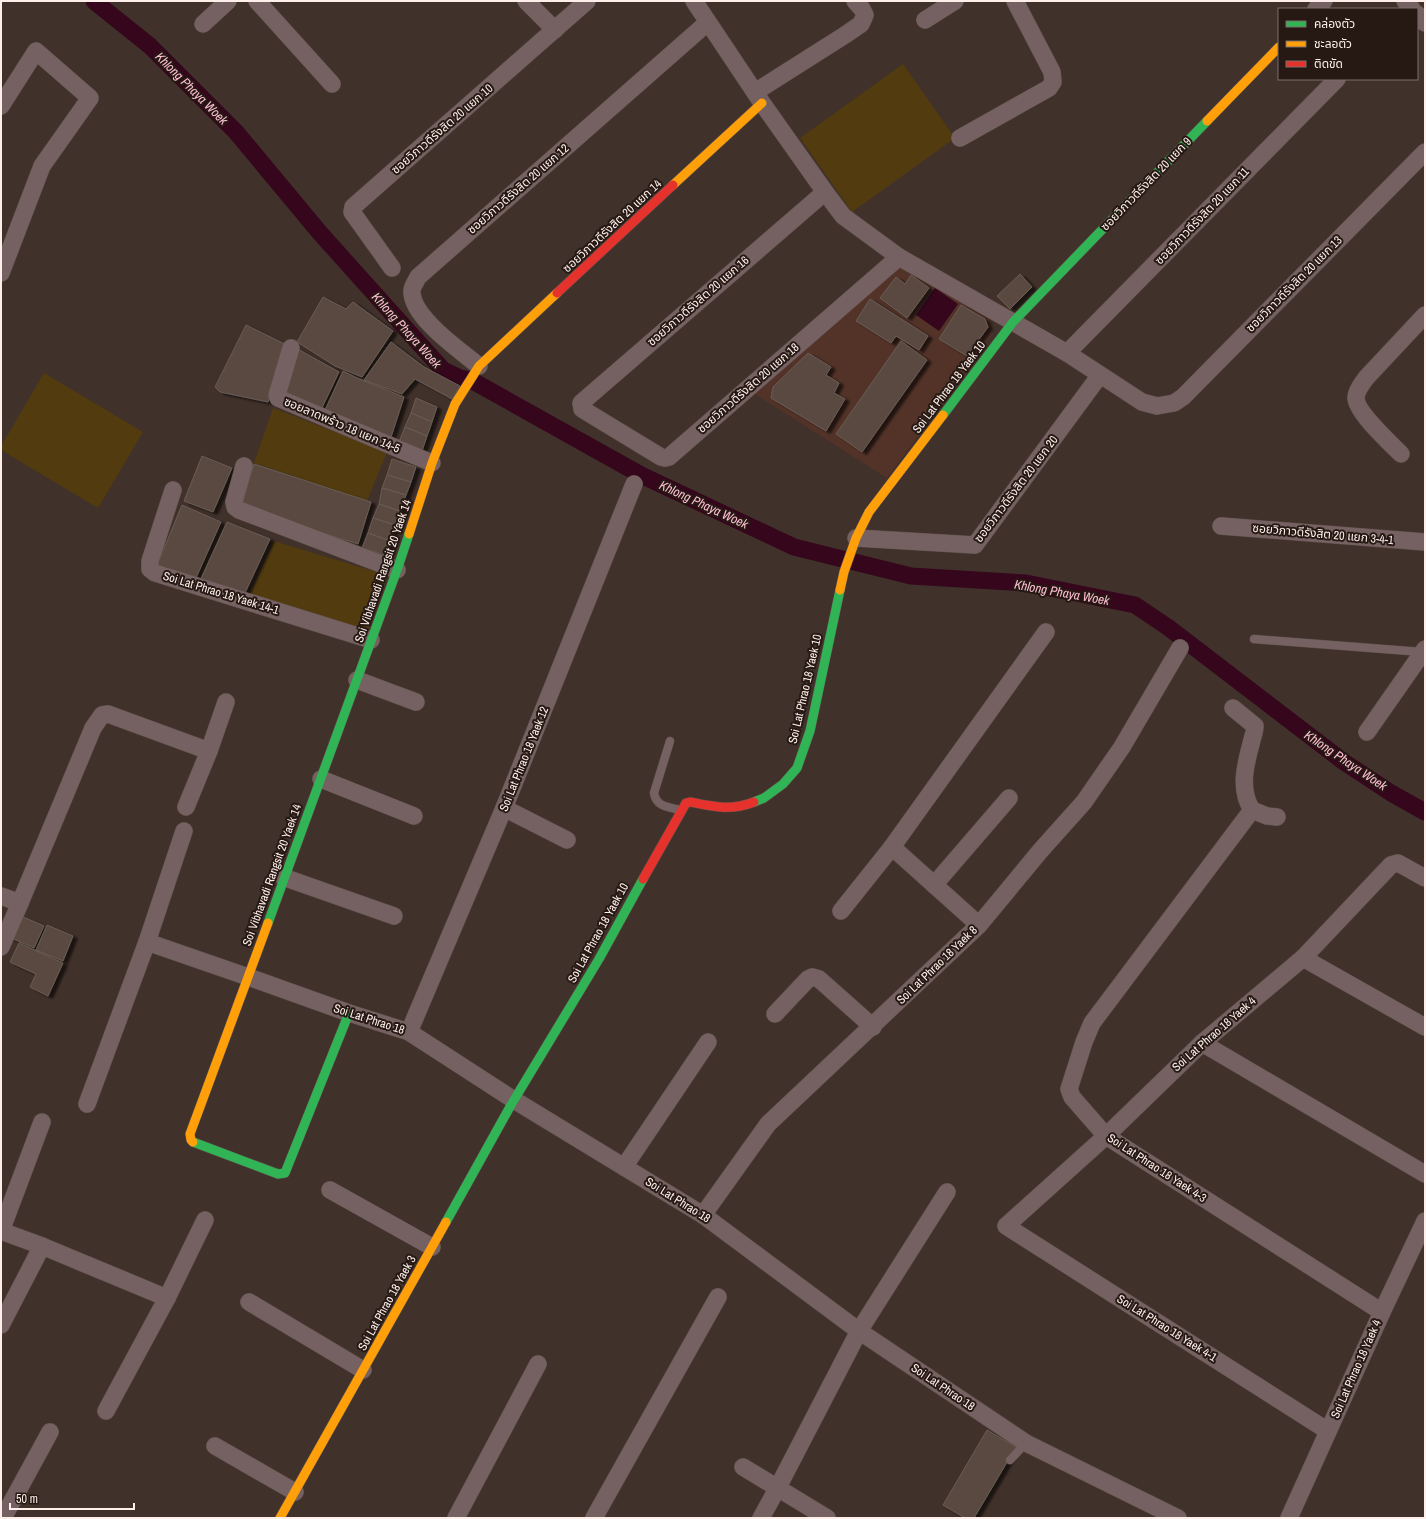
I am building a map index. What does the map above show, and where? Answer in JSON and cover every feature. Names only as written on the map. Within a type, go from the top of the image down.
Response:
[{"type":"street","points":[[203,24],[228,1]]},
{"type":"street","points":[[257,1],[332,84]]},
{"type":"street","points":[[526,1],[555,30]]},
{"type":"street","name":"ซอยวิภาวดีรังสิต 20 แยก 10","points":[[392,268],[352,212],[352,209],[587,1]]},
{"type":"street","points":[[694,1],[707,23],[843,216],[899,257],[1067,353],[1100,375]]},
{"type":"street","points":[[759,98],[861,24],[865,15],[855,1]]},
{"type":"street","points":[[925,20],[955,1]]},
{"type":"street","points":[[960,138],[1049,88],[1053,82],[1052,72],[1015,1]]},
{"type":"street","name":"ซอยวิภาวดีรังสิต 20 แยก 12","points":[[479,366],[424,319],[415,305],[412,290],[418,278],[707,23]]},
{"type":"street","name":"ซอยวิภาวดีรังสิต 20 แยก 9","points":[[1014,322],[1278,48]]},
{"type":"street","points":[[1,106],[36,51],[90,98],[42,166],[1,273]]},
{"type":"street","name":"ซอยวิภาวดีรังสิต 20 แยก 11","points":[[1067,353],[1336,80]]},
{"type":"street","name":"ซอยวิภาวดีรังสิต 20 แยก 14","points":[[479,366],[759,98]]},
{"type":"street","name":"ซอยวิภาวดีรังสิต 20 แยก 13","points":[[1100,375],[1142,402],[1157,406],[1174,403],[1183,397],[1425,152]]},
{"type":"street","name":"ซอยวิภาวดีรังสิต 20 แยก 16","points":[[587,412],[582,409],[581,403],[825,192]]},
{"type":"street","name":"ซอยวิภาวดีรังสิต 20 แยก 18","points":[[587,412],[661,457],[668,457],[899,257]]},
{"type":"street","points":[[1400,454],[1363,414],[1358,406],[1356,398],[1358,388],[1366,378],[1425,315]]},
{"type":"street","name":"Soi Lat Phrao 18 Yaek 10","points":[[514,1100],[599,959],[686,803],[690,802],[719,808],[744,806],[764,798],[783,784],[797,768],[810,731],[844,572],[856,538],[869,512],[1014,322]]},
{"type":"street","name":"ซอยลาดพร้าว 18 แยก 14-5","points":[[291,348],[277,395],[278,398],[432,463]]},
{"type":"street","name":"Soi Vibhavadi Rangsit 20 Yaek 14","points":[[349,1013],[285,1173],[278,1174],[195,1143],[191,1140],[190,1134],[283,877],[321,779],[397,570],[432,463],[455,404],[479,366]]},
{"type":"street","name":"ซอยวิภาวดีรังสิต 20 แยก 20","points":[[856,538],[975,545],[1100,375]]},
{"type":"street","points":[[244,466],[234,502],[235,507],[239,510],[397,570]]},
{"type":"street","name":"Soi Lat Phrao 18 Yaek 12","points":[[409,1032],[504,808],[634,484]]},
{"type":"street","name":"Soi Lat Phrao 18 Yaek 14-1","points":[[173,490],[150,561],[150,568],[155,573],[371,640]]},
{"type":"street","name":"ซอยวิภาวดีรังสิต 20 แยก 3-4-1","points":[[1221,526],[1425,542]]},
{"type":"street","points":[[841,911],[892,847],[1046,632]]},
{"type":"street","points":[[979,925],[1041,850],[1084,802],[1122,747],[1180,648]]},
{"type":"street","points":[[1367,732],[1424,651]]},
{"type":"street","points":[[357,680],[416,702]]},
{"type":"street","points":[[186,807],[209,751],[226,702]]},
{"type":"street","points":[[1233,708],[1255,726],[1245,763],[1244,789],[1246,801],[1252,810],[1267,816],[1276,817]]},
{"type":"street","points":[[1,947],[93,728],[102,715],[108,714],[209,751]]},
{"type":"street","points":[[321,779],[414,816]]},
{"type":"street","points":[[934,885],[1009,798]]},
{"type":"street","points":[[504,808],[567,840]]},
{"type":"street","name":"Soi Lat Phrao 18 Yaek 4-3","points":[[1252,810],[1092,1023],[1087,1032],[1069,1089],[1072,1097],[1106,1136],[1382,1312]]},
{"type":"street","points":[[87,1104],[147,942],[184,831]]},
{"type":"street","name":"Soi Lat Phrao 18 Yaek 8","points":[[703,1215],[768,1124],[873,1027],[979,925],[892,847]]},
{"type":"street","name":"Soi Lat Phrao 18 Yaek 4","points":[[1006,1226],[1106,1136],[1202,1043],[1302,958],[1391,865],[1398,864],[1425,878]]},
{"type":"street","points":[[283,877],[394,916]]},
{"type":"street","points":[[1,896],[20,903]]},
{"type":"street","name":"Soi Lat Phrao 18","points":[[147,942],[248,976],[349,1013],[409,1032],[514,1100],[703,1215],[859,1331],[1026,1443],[1178,1518]]},
{"type":"street","points":[[1302,958],[1425,1027]]},
{"type":"street","points":[[775,1014],[808,979],[815,977],[873,1027]]},
{"type":"street","points":[[624,1167],[708,1042]]},
{"type":"street","points":[[1202,1043],[1425,1174]]},
{"type":"street","name":"Soi Lat Phrao 18 Yaek 3","points":[[280,1518],[514,1100]]},
{"type":"street","points":[[42,1122],[1,1231],[42,1246],[167,1298]]},
{"type":"street","points":[[330,1190],[432,1247]]},
{"type":"street","points":[[760,1518],[777,1489],[859,1331],[947,1192]]},
{"type":"street","points":[[106,1411],[167,1298],[204,1220]]},
{"type":"street","name":"Soi Lat Phrao 18 Yaek 4","points":[[1289,1518],[1382,1312],[1425,1221]]},
{"type":"street","name":"Soi Lat Phrao 18 Yaek 4-1","points":[[1006,1226],[1328,1431]]},
{"type":"street","points":[[1,1326],[42,1246]]},
{"type":"street","points":[[594,1518],[718,1297]]},
{"type":"street","points":[[249,1302],[363,1370]]},
{"type":"street","points":[[456,1518],[538,1364]]},
{"type":"street","points":[[4,1518],[50,1432]]},
{"type":"street","points":[[215,1446],[295,1492]]},
{"type":"street","points":[[743,1467],[777,1489],[828,1518]]},
{"type":"lane","points":[[1254,639],[1424,651]]},
{"type":"lane","points":[[670,741],[654,793],[655,799],[659,804],[681,810]]},
{"type":"lane","points":[[1010,1460],[1026,1443]]},
{"type":"shaded area","points":[[903,64],[955,138],[852,212],[800,138]]},
{"type":"shaded area","points":[[900,266],[989,316],[993,334],[887,478],[755,394]]},
{"type":"shaded area","points":[[935,288],[958,304],[939,331],[916,315]]},
{"type":"shaded area","points":[[44,373],[143,432],[98,508],[1,450],[1,446]]},
{"type":"shaded area","points":[[273,408],[387,452],[367,501],[254,463]]},
{"type":"shaded area","points":[[274,541],[386,575],[367,634],[248,598]]},
{"type":"building","points":[[1020,274],[1032,287],[1010,309],[997,296]]},
{"type":"building","points":[[911,275],[929,288],[907,318],[880,298],[896,277],[905,284]]},
{"type":"building","points":[[323,297],[346,309],[353,302],[393,331],[362,377],[335,366],[297,342]]},
{"type":"building","points":[[870,299],[928,336],[919,350],[896,336],[891,343],[856,321]]},
{"type":"building","points":[[961,305],[985,319],[988,327],[967,356],[939,339]]},
{"type":"building","points":[[246,325],[287,345],[268,402],[220,392],[215,387]]},
{"type":"building","points":[[901,341],[927,360],[862,452],[836,434]]},
{"type":"building","points":[[391,342],[424,367],[460,386],[452,399],[415,379],[402,394],[364,380]]},
{"type":"building","points":[[296,348],[339,372],[319,414],[281,397]]},
{"type":"building","points":[[808,353],[831,367],[826,375],[839,383],[834,393],[845,399],[826,431],[771,398],[773,387]]},
{"type":"building","points":[[343,371],[404,397],[391,437],[325,410]]},
{"type":"building","points":[[416,398],[437,407],[432,422],[411,413]]},
{"type":"building","points":[[411,413],[432,422],[427,436],[405,427]]},
{"type":"building","points":[[405,427],[427,436],[422,451],[399,442]]},
{"type":"building","points":[[202,456],[232,468],[213,512],[184,501]]},
{"type":"building","points":[[392,459],[416,467],[411,482],[387,475]]},
{"type":"building","points":[[254,464],[371,502],[358,544],[241,507]]},
{"type":"building","points":[[387,475],[411,482],[406,495],[382,488]]},
{"type":"building","points":[[382,488],[406,495],[400,511],[379,504]]},
{"type":"building","points":[[379,504],[400,511],[395,525],[373,518]]},
{"type":"building","points":[[182,505],[221,522],[195,580],[155,570]]},
{"type":"building","points":[[373,518],[395,525],[390,541],[368,533]]},
{"type":"building","points":[[227,522],[270,539],[244,595],[199,583]]},
{"type":"building","points":[[368,533],[390,541],[385,555],[362,548]]},
{"type":"building","points":[[19,915],[44,926],[34,948],[9,937]]},
{"type":"building","points":[[47,925],[73,936],[63,961],[36,950]]},
{"type":"building","points":[[19,943],[63,963],[48,996],[30,987],[36,974],[10,962]]},
{"type":"building","points":[[987,1430],[1016,1447],[974,1518],[965,1518],[943,1505]]},
{"type":"waterway","name":"Khlong Phaya Woek","points":[[94,1],[150,46],[236,132],[320,233],[443,370],[460,378],[471,380],[641,475],[794,547],[911,576],[1026,583],[1135,605],[1169,628],[1344,762],[1391,793],[1425,812]]},
{"type":"traffic: fast","points":[[943,415],[1013,322],[1207,121]]},
{"type":"traffic: fast","points":[[268,923],[409,534]]},
{"type":"traffic: fast","points":[[754,802],[764,798],[783,784],[797,768],[810,731],[840,590]]},
{"type":"traffic: fast","points":[[446,1222],[511,1105],[599,959],[643,879]]},
{"type":"traffic: fast","points":[[193,1142],[278,1174],[285,1173],[349,1013]]},
{"type":"traffic: slow","points":[[1207,121],[1278,48]]},
{"type":"traffic: slow","points":[[673,185],[762,103]]},
{"type":"traffic: slow","points":[[409,534],[432,463],[455,404],[479,366],[557,293]]},
{"type":"traffic: slow","points":[[840,590],[844,572],[856,538],[869,512],[943,415]]},
{"type":"traffic: slow","points":[[193,1142],[190,1134],[268,923]]},
{"type":"traffic: slow","points":[[280,1518],[446,1222]]},
{"type":"traffic: jam","points":[[557,293],[673,185]]},
{"type":"traffic: jam","points":[[643,879],[686,803],[690,802],[715,807],[730,807],[746,805],[754,802]]}]
